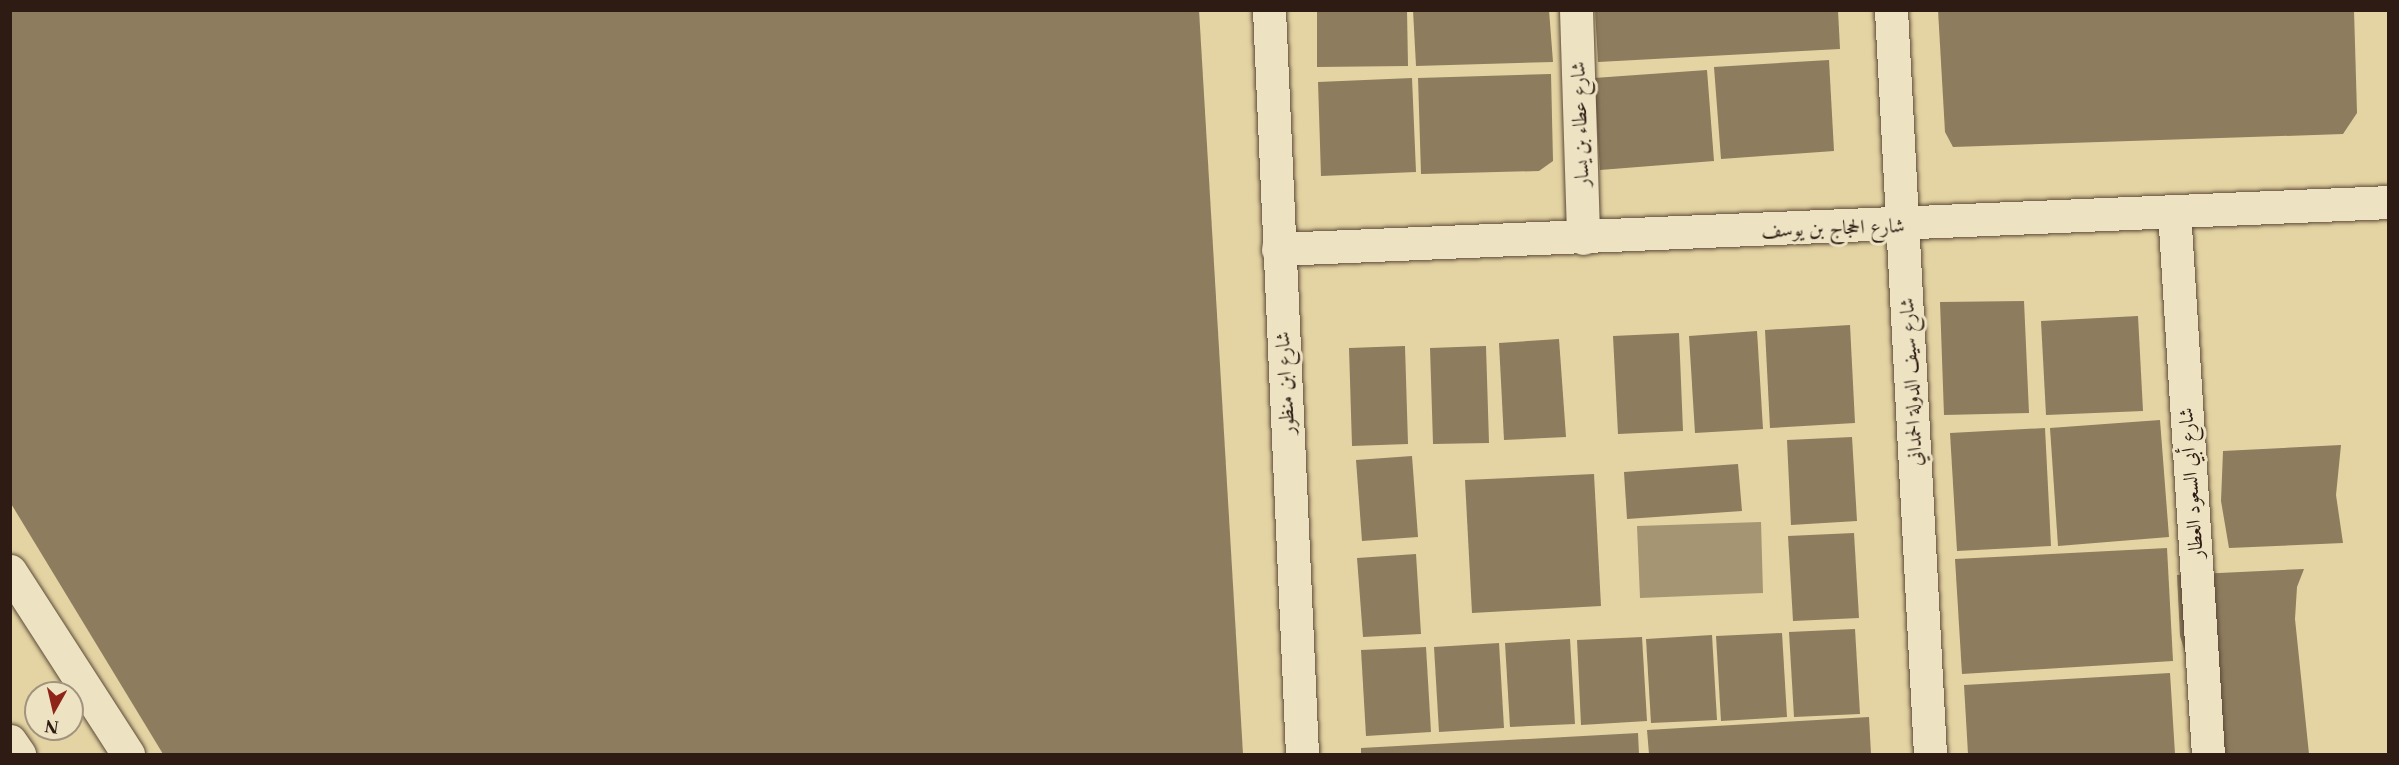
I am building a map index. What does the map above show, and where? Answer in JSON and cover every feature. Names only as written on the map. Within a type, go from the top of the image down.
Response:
[{"type":"street","name":"شارع ابن منظور","points":[[1269,10],[1302,754]]},
{"type":"street","name":"شارع عطاء بن يسار","points":[[1576,10],[1583,238]]},
{"type":"street","name":"شارع سيف الدولة الحمداني","points":[[1891,10],[1930,754]]},
{"type":"street","name":"شارع الحجاج بن يوسف","points":[[1278,249],[1902,225],[2388,202]]},
{"type":"street","name":"شارع أبي السعود العطار","points":[[2174,211],[2208,754]]},
{"type":"street","points":[[10,571],[128,754]]},
{"type":"street","points":[[10,741],[19,754]]},
{"type":"shaded area","points":[[1761,522],[1763,593],[1640,598],[1637,526]]},
{"type":"building","points":[[10,10],[1199,10],[1243,754],[163,754],[10,502]]},
{"type":"building","points":[[1317,10],[1407,10],[1408,66],[1317,67]]},
{"type":"building","points":[[1413,10],[1549,10],[1553,62],[1416,66]]},
{"type":"building","points":[[1595,10],[1838,10],[1840,49],[1598,62]]},
{"type":"building","points":[[1938,10],[2354,10],[2357,113],[2343,134],[1953,147],[1945,132]]},
{"type":"building","points":[[1829,60],[1834,151],[1721,159],[1714,67]]},
{"type":"building","points":[[1707,70],[1714,161],[1600,170],[1594,78]]},
{"type":"building","points":[[1551,74],[1553,161],[1539,171],[1421,174],[1418,78]]},
{"type":"building","points":[[1412,78],[1416,172],[1321,176],[1318,82]]},
{"type":"building","points":[[2024,301],[2029,413],[1944,415],[1940,302]]},
{"type":"building","points":[[2138,316],[2143,411],[2046,415],[2041,321]]},
{"type":"building","points":[[1850,325],[1855,423],[1770,428],[1765,330]]},
{"type":"building","points":[[1757,331],[1763,429],[1695,433],[1689,336]]},
{"type":"building","points":[[1679,333],[1683,431],[1618,434],[1613,336]]},
{"type":"building","points":[[1559,339],[1566,437],[1504,440],[1499,343]]},
{"type":"building","points":[[1405,346],[1408,444],[1352,446],[1349,348]]},
{"type":"building","points":[[1486,346],[1489,443],[1433,444],[1430,348]]},
{"type":"building","points":[[2160,420],[2169,537],[2058,546],[2050,428]]},
{"type":"building","points":[[2045,428],[2051,546],[1957,551],[1950,433]]},
{"type":"building","points":[[1852,437],[1857,521],[1791,525],[1787,440]]},
{"type":"building","points":[[2341,445],[2336,495],[2343,543],[2229,548],[2221,501],[2223,451]]},
{"type":"building","points":[[1412,456],[1418,537],[1362,541],[1356,460]]},
{"type":"building","points":[[1738,464],[1742,511],[1627,519],[1624,472]]},
{"type":"building","points":[[1594,474],[1601,606],[1472,613],[1465,480]]},
{"type":"building","points":[[1854,533],[1859,618],[1793,621],[1788,536]]},
{"type":"building","points":[[2167,548],[2173,661],[1962,674],[1955,559]]},
{"type":"building","points":[[1416,554],[1421,634],[1363,637],[1357,558]]},
{"type":"building","points":[[2304,569],[2297,587],[2295,619],[2309,754],[2199,754],[2189,665],[2180,636],[2177,575]]},
{"type":"building","points":[[1855,629],[1860,714],[1794,717],[1789,632]]},
{"type":"building","points":[[1782,633],[1787,717],[1721,721],[1716,636]]},
{"type":"building","points":[[1712,635],[1717,720],[1651,723],[1646,639]]},
{"type":"building","points":[[1642,637],[1647,721],[1581,725],[1577,640]]},
{"type":"building","points":[[1570,639],[1575,724],[1510,727],[1505,643]]},
{"type":"building","points":[[1499,643],[1504,728],[1439,732],[1434,647]]},
{"type":"building","points":[[1426,647],[1431,732],[1366,736],[1361,650]]},
{"type":"building","points":[[2170,673],[2175,754],[1968,754],[1964,685]]},
{"type":"building","points":[[1869,717],[1871,754],[1649,754],[1647,730]]},
{"type":"building","points":[[1638,733],[1639,754],[1361,754],[1361,748]]}]
